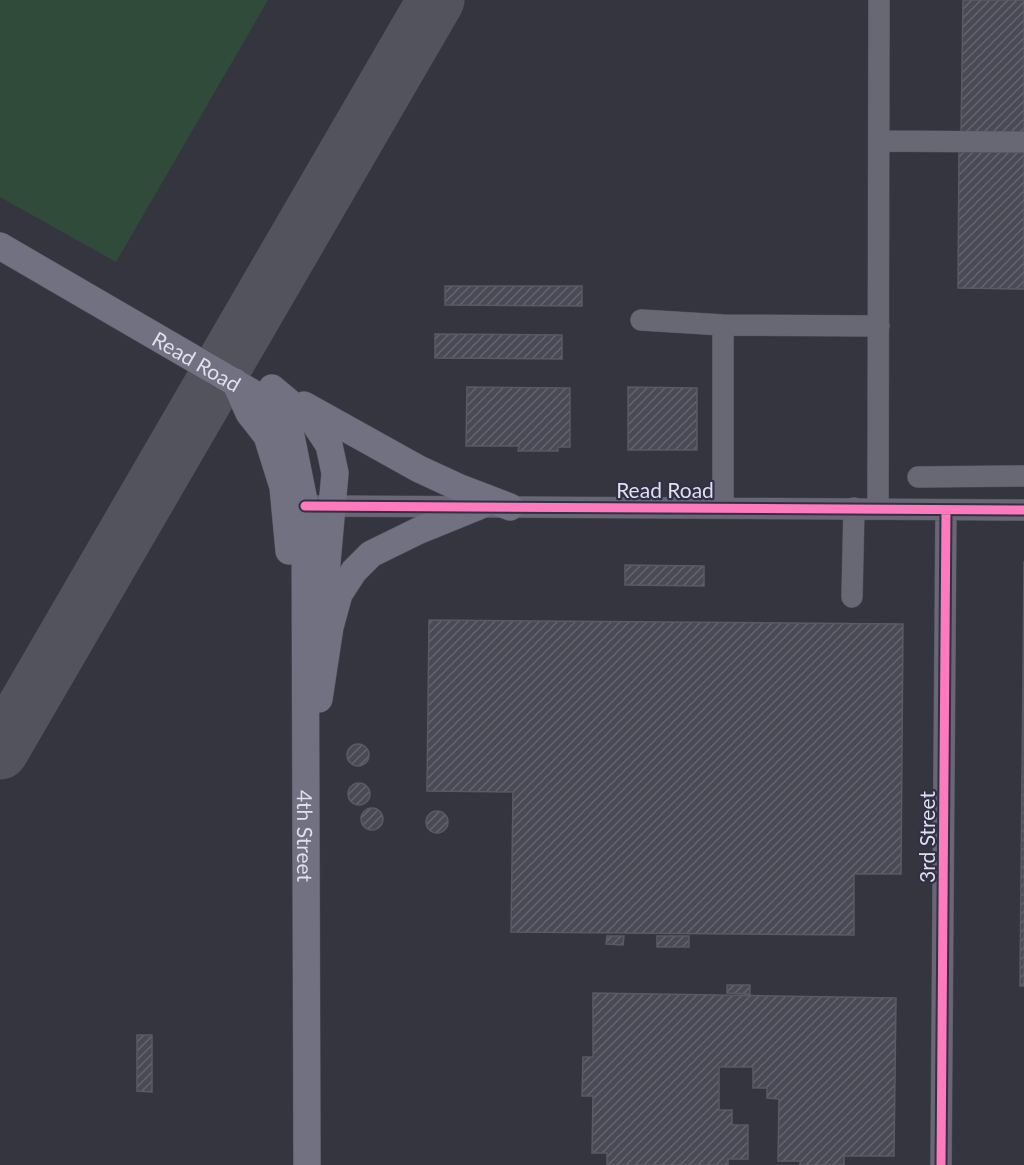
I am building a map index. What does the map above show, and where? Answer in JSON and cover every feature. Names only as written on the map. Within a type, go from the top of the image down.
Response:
[{"type":"main road","name":"Read Road","points":[[0,246],[263,399],[291,436],[305,506]]},
{"type":"main road","points":[[235,382],[272,388],[418,469],[458,488],[510,507]]},
{"type":"main road","points":[[235,382],[249,412],[267,435],[283,487],[306,780]]},
{"type":"main road","points":[[272,388],[315,424],[329,445],[335,473],[306,780]]},
{"type":"main road","name":"4th Street","points":[[305,506],[307,1165]]},
{"type":"main road","points":[[306,780],[330,627],[339,594],[354,571],[371,554],[420,530],[479,506]]},
{"type":"street","points":[[878,508],[879,0]]},
{"type":"street","points":[[879,141],[1024,142]]},
{"type":"street","points":[[641,320],[723,325],[879,326]]},
{"type":"street","points":[[723,325],[723,507]]},
{"type":"street","points":[[918,477],[1024,476]]},
{"type":"street","name":"Read Road","points":[[305,506],[1024,510]]},
{"type":"street","points":[[852,597],[854,508]]},
{"type":"street","name":"3rd Street","points":[[941,1165],[946,510]]},
{"type":"green space","points":[[0,0],[268,0],[116,262],[0,197]]},
{"type":"building","points":[[963,0],[1024,0],[1024,132],[961,132]]},
{"type":"building","points":[[959,150],[1024,151],[1024,289],[958,288]]},
{"type":"building","points":[[445,286],[582,286],[582,306],[445,305]]},
{"type":"building","points":[[435,334],[562,335],[562,359],[435,358]]},
{"type":"building","points":[[467,387],[570,388],[570,447],[558,447],[558,451],[518,451],[519,446],[466,446]]},
{"type":"building","points":[[628,387],[697,388],[697,450],[628,450]]},
{"type":"building","points":[[1024,561],[1024,986],[1020,986]]},
{"type":"building","points":[[625,565],[704,566],[704,586],[625,585]]},
{"type":"building","points":[[429,620],[903,624],[901,874],[854,874],[854,935],[511,932],[513,792],[427,791]]},
{"type":"building","points":[[354,744],[362,744],[369,751],[369,759],[362,766],[354,766],[347,759],[347,751]]},
{"type":"building","points":[[355,783],[363,783],[370,790],[370,798],[363,805],[355,805],[348,798],[348,790]]},
{"type":"building","points":[[368,808],[376,808],[383,815],[383,823],[376,830],[368,830],[361,823],[361,815]]},
{"type":"building","points":[[433,811],[441,811],[448,818],[448,826],[441,833],[433,833],[426,826],[426,818]]},
{"type":"building","points":[[607,936],[624,936],[623,945],[606,944]]},
{"type":"building","points":[[657,936],[689,936],[689,947],[657,947]]},
{"type":"building","points":[[727,985],[750,985],[750,994],[727,993]]},
{"type":"building","points":[[593,993],[896,998],[894,1156],[844,1156],[844,1165],[800,1165],[800,1161],[778,1161],[779,1099],[767,1098],[767,1088],[753,1088],[753,1067],[719,1067],[719,1110],[732,1110],[732,1125],[748,1125],[748,1159],[728,1159],[728,1165],[607,1165],[607,1153],[592,1153],[593,1096],[582,1096],[583,1057],[593,1057]]},
{"type":"building","points":[[137,1035],[152,1035],[152,1092],[137,1091]]},
{"type":"taxiway","points":[[0,751],[436,0]]},
{"type":"cycle path","points":[[305,506],[1024,510]]},
{"type":"cycle path","points":[[941,1165],[946,510]]}]
